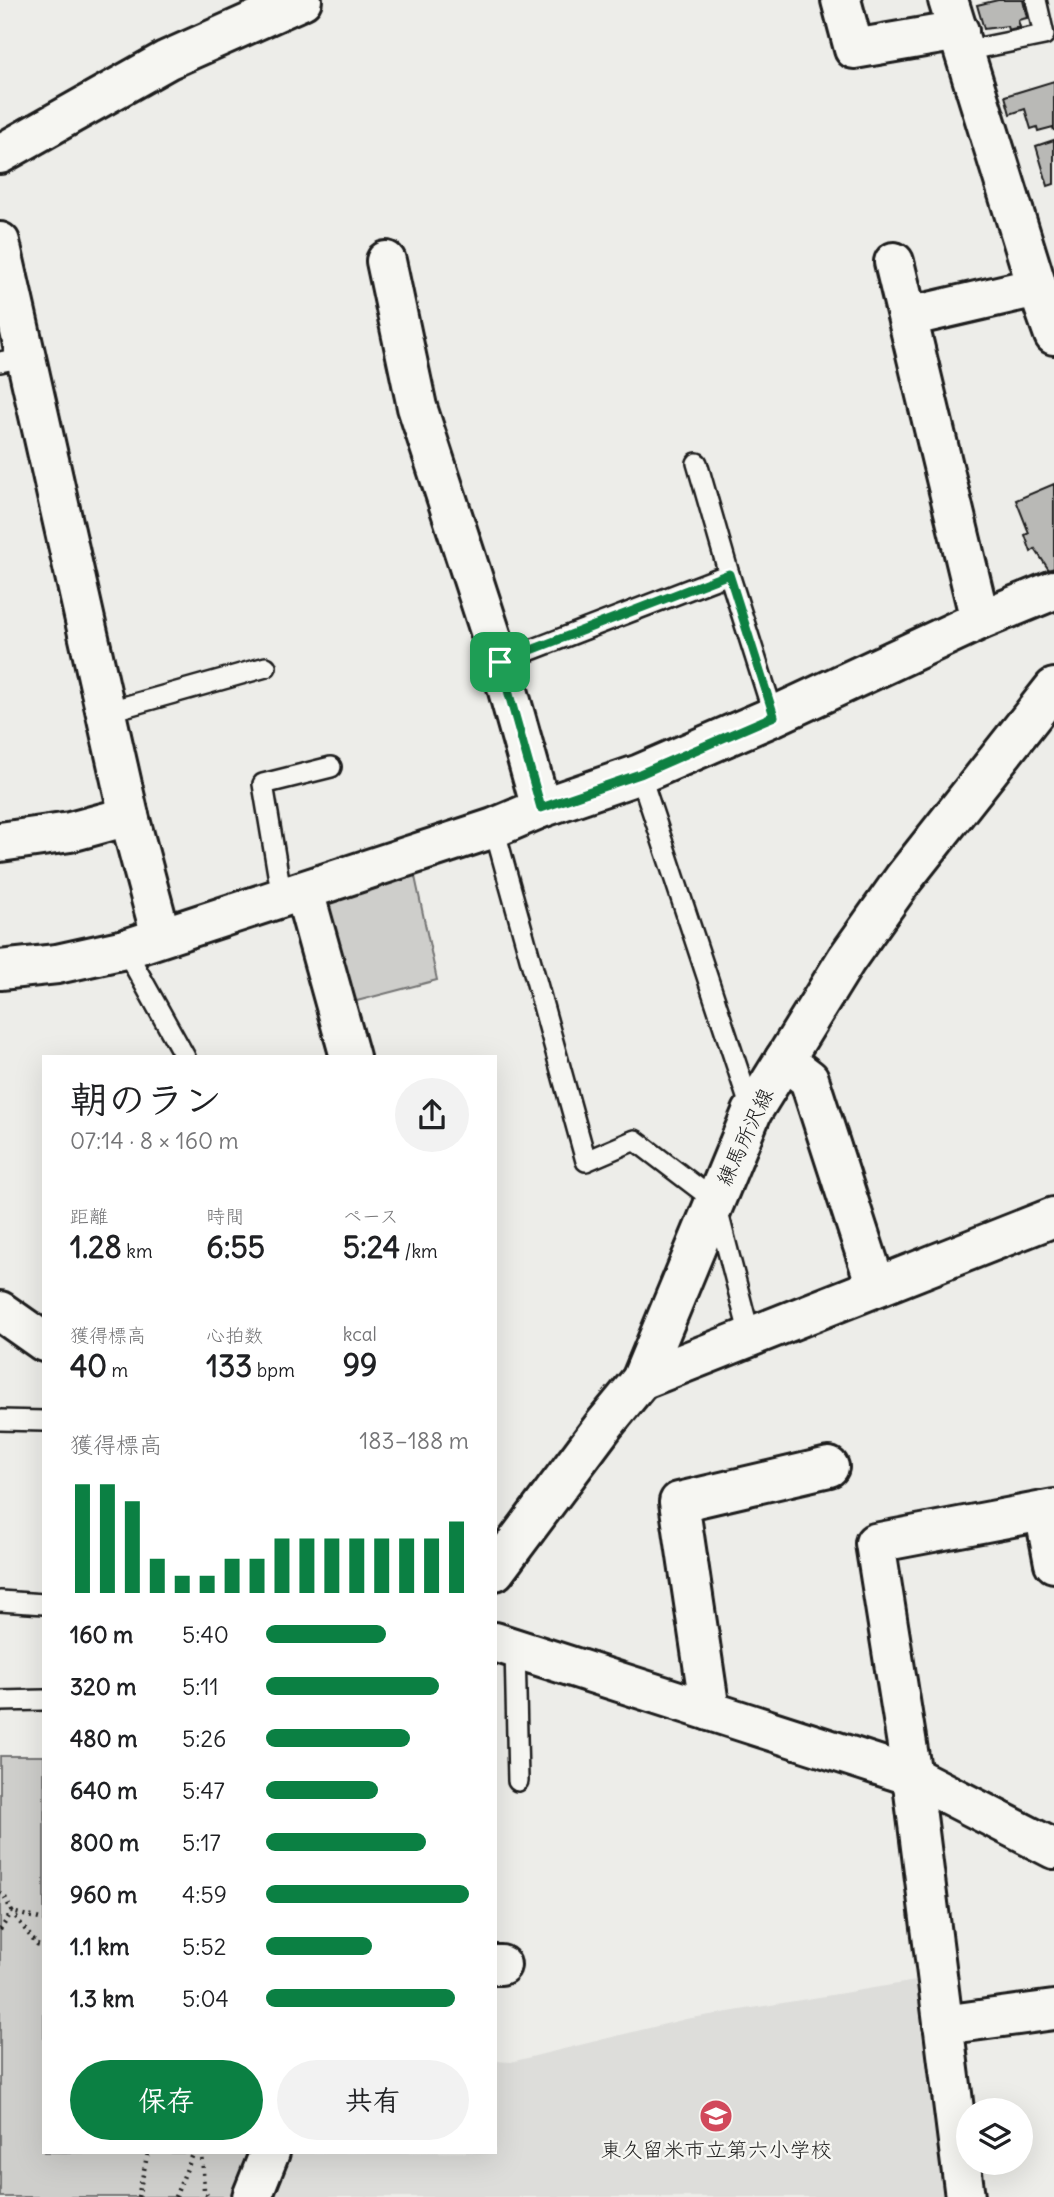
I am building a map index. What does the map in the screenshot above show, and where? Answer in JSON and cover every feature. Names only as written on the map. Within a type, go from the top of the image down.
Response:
[{"type":"street","points":[[0,154],[167,60],[302,0]]},
{"type":"street","points":[[841,0],[854,49],[957,27],[1054,335]]},
{"type":"street","points":[[0,242],[12,359],[106,712],[129,816],[161,936]]},
{"type":"street","points":[[386,261],[417,407],[500,662],[541,808]]},
{"type":"street","points":[[894,262],[980,620]]},
{"type":"street","points":[[908,317],[1037,287]]},
{"type":"street","points":[[0,970],[57,964],[125,949],[494,828],[541,808],[640,774],[774,716],[980,620],[1054,590]]},
{"type":"street","name":"練馬所沢線","points":[[497,1568],[641,1380],[752,1112],[846,961],[904,878],[1054,688]]},
{"type":"street","points":[[0,842],[70,832],[129,816]]},
{"type":"street","points":[[293,895],[349,1055]]},
{"type":"street","points":[[784,1060],[808,1079],[876,1286]]},
{"type":"street","points":[[641,1380],[1054,1217]]},
{"type":"street","points":[[0,1311],[42,1341]]},
{"type":"street","points":[[710,1711],[679,1502],[829,1466]]},
{"type":"street","points":[[965,2197],[912,1776],[875,1543],[1049,1511],[1054,1563]]},
{"type":"street","points":[[505,1645],[912,1776],[1054,1849]]},
{"type":"street","points":[[943,2025],[1054,2010]]},
{"type":"street","points":[[252,2197],[269,2154]]},
{"type":"lane","points":[[957,27],[1044,35],[1036,0]]},
{"type":"lane","points":[[697,463],[774,716]]},
{"type":"lane","points":[[500,662],[729,574]]},
{"type":"lane","points":[[106,712],[266,667]]},
{"type":"lane","points":[[293,895],[263,785],[331,766]]},
{"type":"lane","points":[[640,774],[752,1112]]},
{"type":"lane","points":[[494,828],[586,1161],[635,1140],[715,1201],[751,1336]]},
{"type":"lane","points":[[125,949],[184,1055]]},
{"type":"lane","points":[[0,1420],[42,1421]]},
{"type":"lane","points":[[0,1601],[42,1604]]},
{"type":"lane","points":[[505,1645],[518,1781]]},
{"type":"lane","points":[[0,1701],[42,1700]]},
{"type":"path","points":[[0,1893],[37,1945],[42,1946]]},
{"type":"path","points":[[12,1912],[42,1920]]},
{"type":"path","points":[[0,1930],[12,1912]]},
{"type":"path","points":[[138,2197],[148,2154]]},
{"type":"path","points":[[175,2197],[193,2154]]},
{"type":"path","points":[[202,2154],[204,2190],[208,2197]]},
{"type":"shaded area","points":[[410,853],[437,980],[334,1007],[308,886]]},
{"type":"shaded area","points":[[0,1756],[42,1756],[42,2154],[270,2154],[252,2197],[0,2197]]},
{"type":"shaded area","name":"東久留米市立第六小学校","points":[[922,1980],[949,2197],[266,2197],[284,2154],[497,2154],[497,2061],[511,2062],[686,2019]]},
{"type":"building","points":[[998,0],[1023,0],[1027,18],[1018,20],[1020,27],[1008,30],[1007,26],[984,29],[977,5]]},
{"type":"building","points":[[1054,81],[1054,131],[1053,127],[1038,131],[1037,127],[1031,129],[1025,109],[1010,114],[1005,96]]},
{"type":"building","points":[[1054,140],[1054,184],[1048,186],[1036,146]]},
{"type":"building","points":[[1054,484],[1054,568],[1049,570],[1035,549],[1031,552],[1025,535],[1029,533],[1016,500]]},
{"type":"place","name":"東久留米市立第六小学校","points":[[716,2116]]},
{"type":"route","points":[[729,574],[774,716],[640,774],[541,808],[500,662],[729,574]]}]
